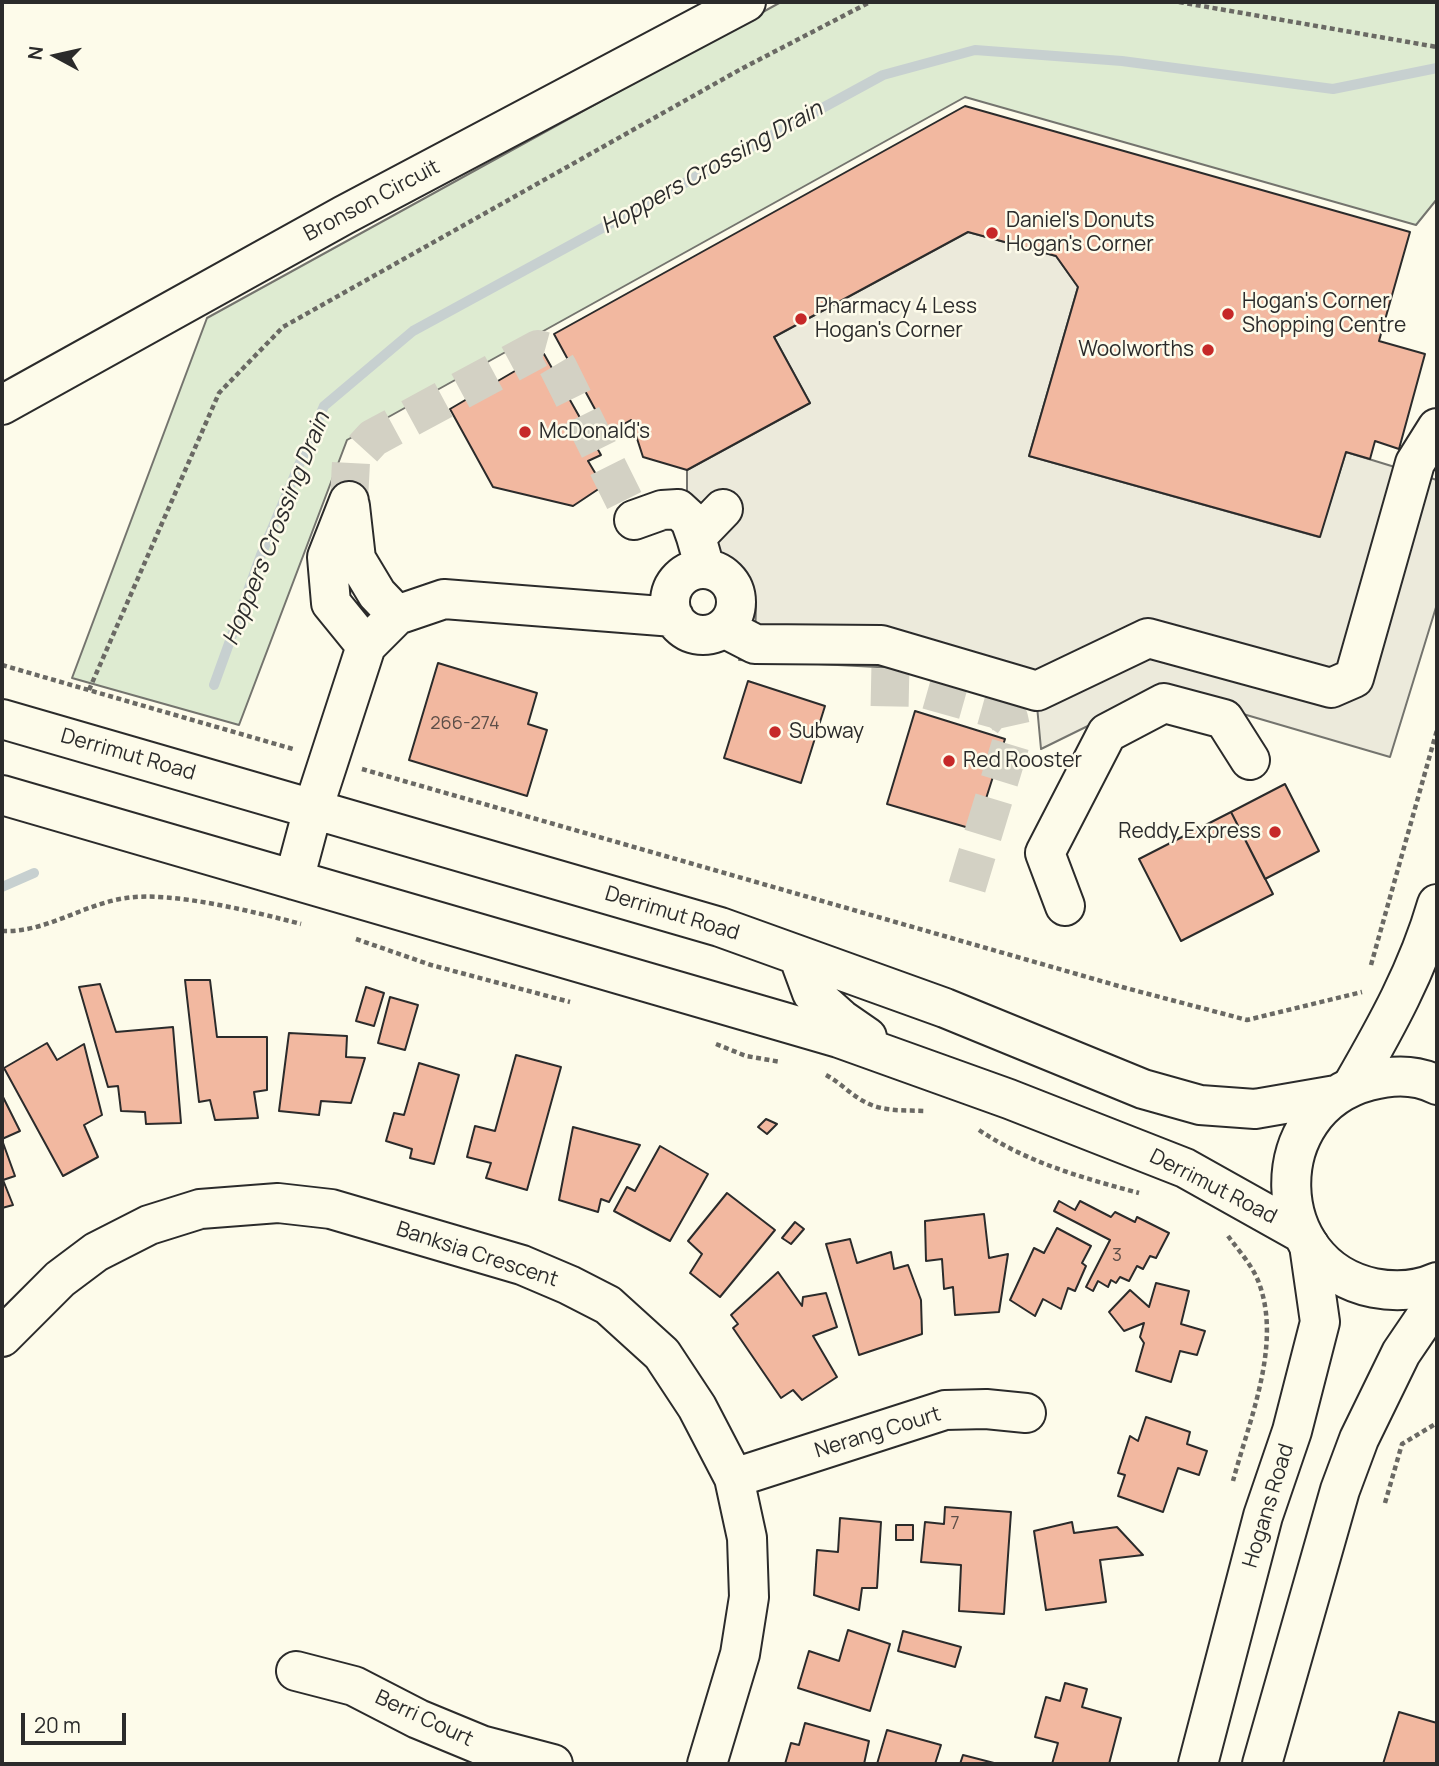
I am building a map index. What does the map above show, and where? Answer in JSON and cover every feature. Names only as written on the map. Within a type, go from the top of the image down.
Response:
[{"type":"main road","name":"Bronson Circuit","points":[[2,405],[344,215],[746,2]]},
{"type":"main road","points":[[724,628],[755,644],[881,645],[1037,691],[1148,638],[1332,688],[1354,678],[1415,463],[1437,422]]},
{"type":"main road","points":[[366,646],[331,603],[327,557],[349,500],[356,559],[377,594],[397,615]]},
{"type":"main road","points":[[634,520],[662,510],[678,509],[690,520],[701,553],[729,581],[735,593],[736,606],[732,619],[715,633],[703,635],[682,628],[674,617],[670,603],[672,589],[680,578],[692,571],[701,553],[723,509]]},
{"type":"main road","points":[[294,880],[313,808],[366,646],[397,615],[444,599],[674,617]]},
{"type":"main road","points":[[1065,906],[1045,853],[1107,733],[1164,703],[1224,719],[1250,760]]},
{"type":"main road","name":"Derrimut Road","points":[[2,719],[720,927],[945,1008],[1143,1089],[1200,1105],[1255,1109],[1344,1090],[1389,1076],[1427,1080],[1437,1085]]},
{"type":"main road","name":"Derrimut Road","points":[[2,795],[839,1038],[1009,1099],[1185,1168],[1305,1239]]},
{"type":"main road","points":[[1344,1090],[1399,1005],[1430,931],[1437,904]]},
{"type":"main road","points":[[798,955],[812,993],[841,1019],[907,1063]]},
{"type":"main road","name":"Hogans Road","points":[[1198,1764],[1263,1516],[1292,1431],[1320,1322],[1305,1239],[1290,1196],[1293,1157],[1309,1122],[1344,1090]]},
{"type":"main road","name":"Banksia Crescent","points":[[2,1337],[60,1279],[78,1265],[96,1252],[149,1226],[200,1209],[278,1203],[331,1209],[522,1265],[608,1305],[662,1354],[697,1407],[734,1478],[747,1538],[750,1597],[740,1654],[707,1764]]},
{"type":"main road","points":[[1305,1239],[1332,1269],[1360,1285],[1392,1291],[1425,1288],[1437,1282]]},
{"type":"main road","points":[[1262,1764],[1340,1490],[1359,1439],[1401,1353],[1437,1300]]},
{"type":"main road","name":"Nerang Court","points":[[734,1478],[945,1410],[986,1409],[1026,1413]]},
{"type":"main road","name":"Berri Court","points":[[296,1671],[354,1686],[418,1719],[481,1745],[554,1764]]},
{"type":"path","points":[[89,690],[219,393],[282,327],[729,76],[870,2]]},
{"type":"path","points":[[1179,2],[1437,47]]},
{"type":"path","points":[[2,665],[1122,987],[1247,1020],[1364,991]]},
{"type":"path","points":[[1371,965],[1437,730]]},
{"type":"path","points":[[2,931],[39,927],[125,898],[153,897],[260,913],[307,925]]},
{"type":"path","points":[[354,939],[431,965],[577,1004]]},
{"type":"path","points":[[713,1043],[746,1056],[784,1062]]},
{"type":"path","points":[[819,1072],[841,1083],[865,1102],[886,1110],[930,1111]]},
{"type":"path","points":[[971,1124],[1005,1147],[1034,1160],[1078,1177],[1142,1193]]},
{"type":"path","points":[[1226,1233],[1260,1284],[1268,1319],[1268,1348],[1230,1493]]},
{"type":"path","points":[[1385,1503],[1402,1444],[1437,1423]]},
{"type":"green space","points":[[781,2],[1437,2],[1437,199],[1416,225],[965,97],[347,440],[239,725],[72,678],[207,318]]},
{"type":"shaded area","points":[[968,232],[1056,256],[1078,287],[1029,456],[1319,537],[1346,452],[1437,480],[1437,604],[1390,757],[1161,690],[1041,749],[1037,706],[897,668],[739,660],[755,644],[756,604],[740,571],[721,562],[716,539],[687,497],[687,470],[810,403],[774,337]]},
{"type":"building","name":"Hogan's Corner Shopping Centre","points":[[965,106],[1410,232],[1379,341],[1425,354],[1399,449],[1375,441],[1370,459],[1346,452],[1320,537],[1029,456],[1078,287],[1056,256],[968,232],[774,337],[810,403],[687,470],[643,457],[631,420],[608,433],[554,334]]},
{"type":"building","name":"McDonald's","points":[[544,354],[601,455],[588,461],[603,486],[573,506],[493,487],[450,409]]},
{"type":"building","points":[[438,663],[537,693],[528,724],[547,730],[527,796],[409,760]]},
{"type":"building","name":"Subway","points":[[748,681],[825,706],[801,783],[724,758]]},
{"type":"building","name":"Red Rooster","points":[[915,711],[1005,739],[976,830],[887,804]]},
{"type":"building","name":"Reddy Express","points":[[1285,784],[1319,851],[1265,879],[1231,812]]},
{"type":"building","points":[[1231,812],[1273,894],[1181,941],[1139,859]]},
{"type":"building","points":[[185,980],[210,980],[217,1037],[267,1037],[267,1090],[254,1092],[258,1118],[215,1120],[210,1100],[199,1102]]},
{"type":"building","points":[[100,984],[116,1032],[173,1027],[181,1123],[146,1124],[145,1112],[121,1111],[118,1086],[108,1087],[79,987]]},
{"type":"building","points":[[366,987],[384,993],[374,1026],[356,1021]]},
{"type":"building","points":[[390,997],[418,1005],[405,1050],[378,1043]]},
{"type":"building","points":[[289,1033],[347,1036],[346,1057],[365,1058],[351,1103],[321,1101],[319,1115],[279,1111]]},
{"type":"building","points":[[47,1043],[57,1060],[84,1044],[102,1115],[84,1125],[98,1157],[63,1176],[4,1068]]},
{"type":"building","points":[[516,1055],[561,1067],[527,1190],[486,1178],[491,1163],[467,1157],[475,1126],[495,1131]]},
{"type":"building","points":[[419,1063],[459,1075],[434,1164],[410,1158],[412,1149],[386,1141],[394,1113],[404,1115]]},
{"type":"building","points":[[2,1095],[20,1131],[2,1139]]},
{"type":"building","points":[[766,1119],[777,1124],[767,1134],[758,1127]]},
{"type":"building","points":[[573,1127],[640,1145],[609,1202],[601,1199],[598,1212],[559,1200]]},
{"type":"building","points":[[2,1140],[15,1176],[3,1180],[13,1205],[2,1208]]},
{"type":"building","points":[[660,1146],[708,1174],[670,1241],[614,1211],[627,1187],[635,1191]]},
{"type":"building","points":[[727,1193],[775,1230],[720,1297],[690,1273],[702,1254],[688,1241]]},
{"type":"building","points":[[1059,1201],[1075,1210],[1080,1201],[1111,1217],[1115,1212],[1135,1222],[1137,1217],[1169,1233],[1156,1258],[1150,1256],[1143,1269],[1137,1266],[1129,1281],[1120,1277],[1116,1283],[1111,1280],[1108,1287],[1098,1281],[1093,1291],[1086,1287],[1110,1240],[1054,1211]]},
{"type":"building","points":[[984,1214],[989,1258],[1008,1254],[999,1312],[955,1315],[953,1287],[944,1289],[942,1259],[926,1261],[925,1221]]},
{"type":"building","points":[[795,1222],[804,1229],[791,1244],[782,1238]]},
{"type":"building","points":[[1057,1228],[1091,1246],[1082,1263],[1086,1266],[1075,1291],[1068,1288],[1061,1309],[1043,1299],[1035,1316],[1010,1300],[1034,1248],[1044,1253]]},
{"type":"building","points":[[850,1239],[857,1263],[891,1252],[894,1269],[908,1265],[921,1300],[922,1334],[859,1355],[826,1244]]},
{"type":"building","points":[[778,1272],[802,1306],[803,1297],[826,1293],[837,1327],[813,1336],[837,1377],[802,1400],[793,1390],[781,1398],[733,1328],[738,1324],[731,1315]]},
{"type":"building","points":[[1156,1283],[1189,1291],[1181,1324],[1205,1331],[1197,1355],[1180,1351],[1171,1382],[1136,1371],[1144,1343],[1140,1337],[1144,1323],[1124,1331],[1109,1312],[1130,1290],[1149,1307]]},
{"type":"building","points":[[1146,1417],[1190,1432],[1187,1444],[1207,1451],[1199,1475],[1178,1468],[1163,1512],[1118,1496],[1125,1475],[1118,1473],[1130,1436],[1138,1441]]},
{"type":"building","points":[[945,1507],[1011,1512],[1004,1614],[959,1611],[961,1565],[921,1562],[925,1522],[944,1524]]},
{"type":"building","points":[[840,1518],[881,1522],[877,1588],[862,1588],[859,1610],[814,1595],[817,1550],[838,1552]]},
{"type":"building","points":[[1072,1522],[1074,1533],[1117,1527],[1143,1555],[1100,1560],[1106,1602],[1046,1610],[1034,1531]]},
{"type":"building","points":[[896,1525],[913,1525],[913,1540],[896,1540]]},
{"type":"building","points":[[848,1630],[890,1644],[870,1711],[798,1688],[809,1651],[839,1661]]},
{"type":"building","points":[[903,1631],[961,1647],[955,1667],[898,1651]]},
{"type":"building","points":[[1065,1683],[1087,1689],[1082,1707],[1121,1718],[1109,1764],[1052,1764],[1058,1743],[1035,1737],[1046,1697],[1060,1701]]},
{"type":"building","points":[[1399,1712],[1437,1723],[1437,1764],[1383,1764]]},
{"type":"building","points":[[805,1723],[869,1741],[864,1764],[785,1764],[791,1743],[799,1745]]},
{"type":"building","points":[[887,1730],[941,1745],[935,1764],[877,1764]]},
{"type":"building","points":[[963,1755],[994,1763],[994,1764],[960,1764]]},
{"type":"waterway","name":"Hoppers Crossing Drain","points":[[214,685],[261,555],[324,406],[413,331],[883,75],[975,50],[1122,61],[1333,89],[1437,68]]},
{"type":"waterway","name":"Hoppers Crossing Drain","points":[[2,887],[34,873]]},
{"type":"tunnel","points":[[349,501],[351,462],[373,438],[538,349],[549,352],[558,367],[634,520]]},
{"type":"tunnel","points":[[871,687],[920,688],[998,710],[1009,718],[1013,736],[967,887]]},
{"type":"place","name":"Daniel's Donuts Hogan's Corner","points":[[992,233]]},
{"type":"place","name":"Hogan's Corner Shopping Centre","points":[[1228,314]]},
{"type":"place","name":"Pharmacy 4 Less Hogan's Corner","points":[[801,319]]},
{"type":"place","name":"Woolworths","points":[[1208,350]]},
{"type":"place","name":"McDonald's","points":[[525,432]]},
{"type":"place","name":"Subway","points":[[775,732]]},
{"type":"place","name":"Red Rooster","points":[[949,761]]},
{"type":"place","name":"Reddy Express","points":[[1275,832]]}]
